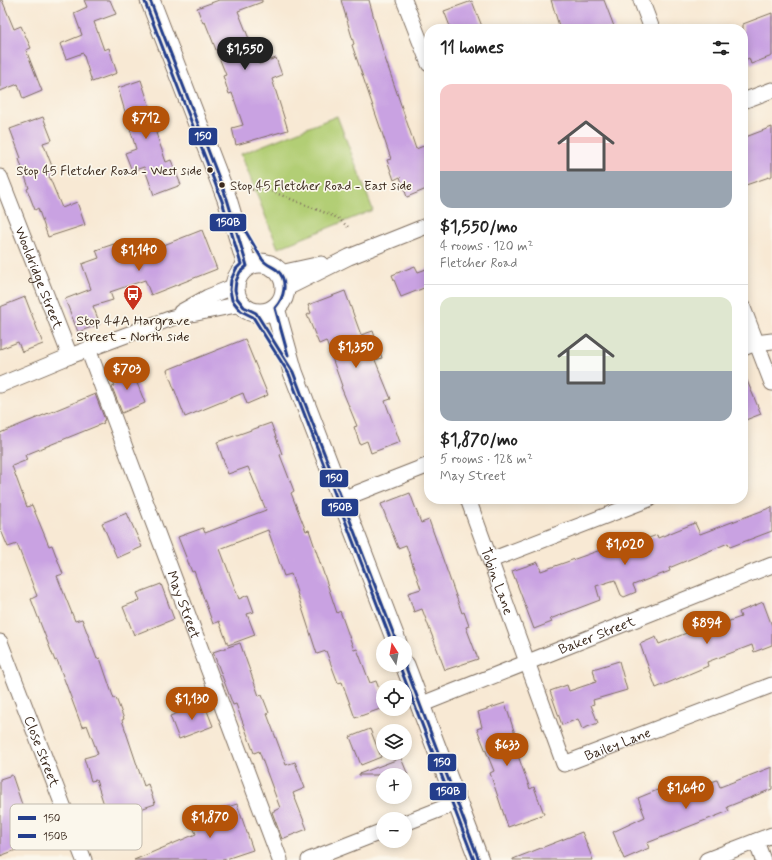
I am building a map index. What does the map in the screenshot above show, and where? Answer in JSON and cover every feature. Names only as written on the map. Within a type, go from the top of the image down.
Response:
[{"type":"street","points":[[150,0],[227,199],[247,266]]},
{"type":"street","points":[[404,0],[424,51]]},
{"type":"street","points":[[641,0],[650,24]]},
{"type":"street","points":[[748,99],[772,90]]},
{"type":"street","name":"Wooldridge Street","points":[[0,177],[70,356]]},
{"type":"street","points":[[172,318],[249,308],[270,311],[275,308],[282,298],[277,275],[227,199]]},
{"type":"street","points":[[293,372],[249,308],[237,298],[235,286],[240,272],[247,266],[254,264],[277,275],[349,256],[424,227]]},
{"type":"street","points":[[0,385],[70,356],[172,318],[208,297],[235,286]]},
{"type":"street","points":[[275,308],[293,372],[394,636]]},
{"type":"street","points":[[772,341],[749,345],[772,383]]},
{"type":"street","name":"May Street","points":[[88,349],[280,860]]},
{"type":"street","points":[[342,499],[424,467]]},
{"type":"street","name":"Tobin Lane","points":[[470,504],[527,662]]},
{"type":"street","points":[[491,560],[636,504]]},
{"type":"street","name":"Baker Street","points":[[420,705],[772,565]]},
{"type":"street","name":"Close Street","points":[[0,642],[62,804]]},
{"type":"street","name":"Bailey Lane","points":[[527,662],[564,764],[772,685]]},
{"type":"street","points":[[408,672],[478,860]]},
{"type":"street","points":[[412,820],[456,803]]},
{"type":"street","points":[[310,860],[376,834]]},
{"type":"street","points":[[707,860],[772,835]]},
{"type":"street","points":[[756,841],[763,860]]},
{"type":"street","name":"Close Street","points":[[80,850],[84,860]]},
{"type":"path","points":[[248,190],[266,189],[338,218],[348,227]]},
{"type":"green space","points":[[337,116],[373,210],[278,248],[241,154]]},
{"type":"building","points":[[0,0],[2,0],[14,29],[21,26],[31,48],[26,50],[42,91],[23,99],[18,84],[0,91]]},
{"type":"building","points":[[84,0],[110,0],[116,14],[94,22],[104,50],[109,48],[117,73],[92,82],[83,53],[66,59],[60,44],[82,35],[74,13],[87,7]]},
{"type":"building","points":[[219,0],[262,0],[262,2],[238,11],[259,64],[276,58],[282,75],[272,79],[288,130],[236,145],[232,128],[243,125],[232,93],[229,94],[223,76],[226,75],[205,22],[203,23],[197,8]]},
{"type":"building","points":[[341,0],[369,0],[384,55],[416,149],[424,146],[424,190],[407,197],[400,177],[394,180],[387,160],[391,159],[352,45],[354,44]]},
{"type":"building","points":[[551,0],[604,0],[613,24],[558,24]]},
{"type":"building","points":[[472,1],[481,24],[449,24],[444,11]]},
{"type":"building","points":[[772,13],[772,56],[751,64],[748,58],[748,24],[743,24]]},
{"type":"building","points":[[141,80],[166,162],[171,160],[181,185],[154,195],[144,167],[132,171],[125,153],[136,149],[118,88]]},
{"type":"building","points":[[43,117],[52,140],[43,143],[55,174],[49,176],[62,208],[77,202],[85,225],[48,237],[38,208],[35,210],[27,189],[29,188],[19,159],[21,158],[10,129]]},
{"type":"building","points":[[772,127],[772,176],[748,184],[748,136]]},
{"type":"building","points":[[202,230],[217,269],[151,295],[145,280],[110,292],[113,300],[93,306],[100,324],[78,332],[65,299],[91,289],[82,264],[99,258],[96,250],[114,244],[117,252],[147,240],[151,250]]},
{"type":"building","points":[[415,266],[418,272],[424,270],[424,288],[401,297],[392,275]]},
{"type":"building","points":[[345,291],[361,335],[373,331],[382,358],[375,360],[391,399],[385,401],[400,442],[371,453],[367,441],[360,444],[354,427],[357,426],[341,387],[342,386],[326,341],[319,344],[307,315],[311,313],[308,305]]},
{"type":"building","points":[[25,297],[43,344],[22,352],[18,342],[0,349],[0,307]]},
{"type":"building","points":[[245,339],[268,395],[247,404],[243,393],[185,417],[167,370]]},
{"type":"building","points":[[131,368],[145,403],[122,413],[112,387],[115,386],[111,376]]},
{"type":"building","points":[[748,383],[761,414],[748,419]]},
{"type":"building","points":[[95,394],[105,420],[103,421],[104,423],[25,455],[27,460],[12,466],[27,507],[32,505],[49,546],[52,545],[63,574],[57,576],[75,621],[82,619],[97,659],[100,658],[114,699],[116,698],[124,719],[122,720],[144,786],[148,784],[155,804],[142,809],[142,804],[104,804],[96,780],[91,781],[84,758],[98,754],[87,725],[82,727],[57,660],[55,661],[41,625],[31,599],[37,596],[17,544],[8,547],[0,528],[0,433]]},
{"type":"building","points":[[271,423],[282,454],[280,455],[294,491],[291,493],[306,531],[309,530],[337,613],[340,611],[354,650],[357,649],[370,683],[376,681],[376,710],[355,718],[342,682],[338,683],[326,651],[317,654],[291,574],[284,576],[268,530],[220,549],[239,599],[248,595],[254,612],[247,614],[255,635],[228,645],[219,621],[213,624],[194,571],[192,572],[178,537],[203,528],[205,533],[266,510],[248,467],[228,474],[217,442]]},
{"type":"building","points":[[410,493],[421,523],[429,520],[462,613],[464,612],[469,626],[466,627],[478,659],[445,670],[422,609],[414,612],[408,593],[421,589],[406,545],[398,548],[381,504]]},
{"type":"building","points":[[772,507],[772,531],[730,547],[728,543],[669,568],[670,571],[633,585],[636,592],[624,597],[621,595],[615,580],[596,586],[600,600],[550,619],[552,622],[534,629],[512,571],[538,562],[541,571],[609,547],[611,552],[657,535],[658,538],[695,523],[700,534]]},
{"type":"building","points":[[127,513],[142,547],[117,558],[102,523]]},
{"type":"building","points":[[161,584],[174,619],[134,635],[123,607],[140,600],[137,593]]},
{"type":"building","points":[[763,602],[772,626],[772,645],[754,652],[752,645],[707,662],[708,666],[656,688],[640,644],[656,637],[659,644],[694,630],[695,633],[741,617],[739,612]]},
{"type":"building","points":[[240,643],[259,696],[262,695],[269,713],[267,714],[286,765],[295,762],[305,788],[293,793],[307,829],[282,839],[272,812],[280,808],[259,751],[254,753],[236,704],[233,705],[213,652]]},
{"type":"building","points":[[619,661],[627,690],[593,700],[594,704],[591,705],[598,723],[582,729],[578,719],[562,725],[550,691],[567,685],[569,691],[596,682],[593,669]]},
{"type":"building","points":[[204,703],[213,726],[179,739],[170,716]]},
{"type":"building","points":[[505,703],[515,734],[511,736],[530,789],[534,787],[544,814],[508,827],[490,773],[494,771],[477,729],[482,727],[478,712]]},
{"type":"building","points":[[370,729],[376,744],[376,759],[361,765],[350,737]]},
{"type":"building","points":[[396,760],[402,760],[405,768],[376,768],[376,775],[359,774]]},
{"type":"building","points":[[772,767],[772,789],[727,807],[729,811],[647,843],[649,848],[624,859],[613,832],[645,817],[638,798],[660,789],[662,795],[685,786],[687,791],[717,780],[720,787]]},
{"type":"building","points":[[12,775],[22,804],[10,804],[10,850],[16,850],[0,856],[0,779]]},
{"type":"building","points":[[237,804],[253,850],[223,860],[134,860],[196,834],[190,819]]},
{"type":"building","points":[[582,832],[593,860],[513,860],[513,859]]},
{"type":"transit line","name":"150","points":[[150,0],[227,199],[247,266],[240,272],[236,281],[235,290],[237,298],[244,307],[256,313],[293,372],[394,636]]},
{"type":"transit line","name":"150B","points":[[145,2],[222,201],[241,264],[236,269],[231,280],[230,290],[232,300],[241,311],[253,317],[289,374],[389,636]]},
{"type":"transit line","name":"150","points":[[239,220],[262,259],[277,270],[283,279],[283,294],[275,308],[288,355]]},
{"type":"transit line","name":"150B","points":[[402,672],[474,860]]},
{"type":"transit line","name":"150","points":[[408,672],[479,860]]},
{"type":"place","name":"Stop 45 Fletcher Road - West side","points":[[210,170]]},
{"type":"place","name":"Stop 45 Fletcher Road - East side","points":[[222,185]]},
{"type":"place","name":"Stop 44A Hargrave Street - North side","points":[[133,311]]}]
